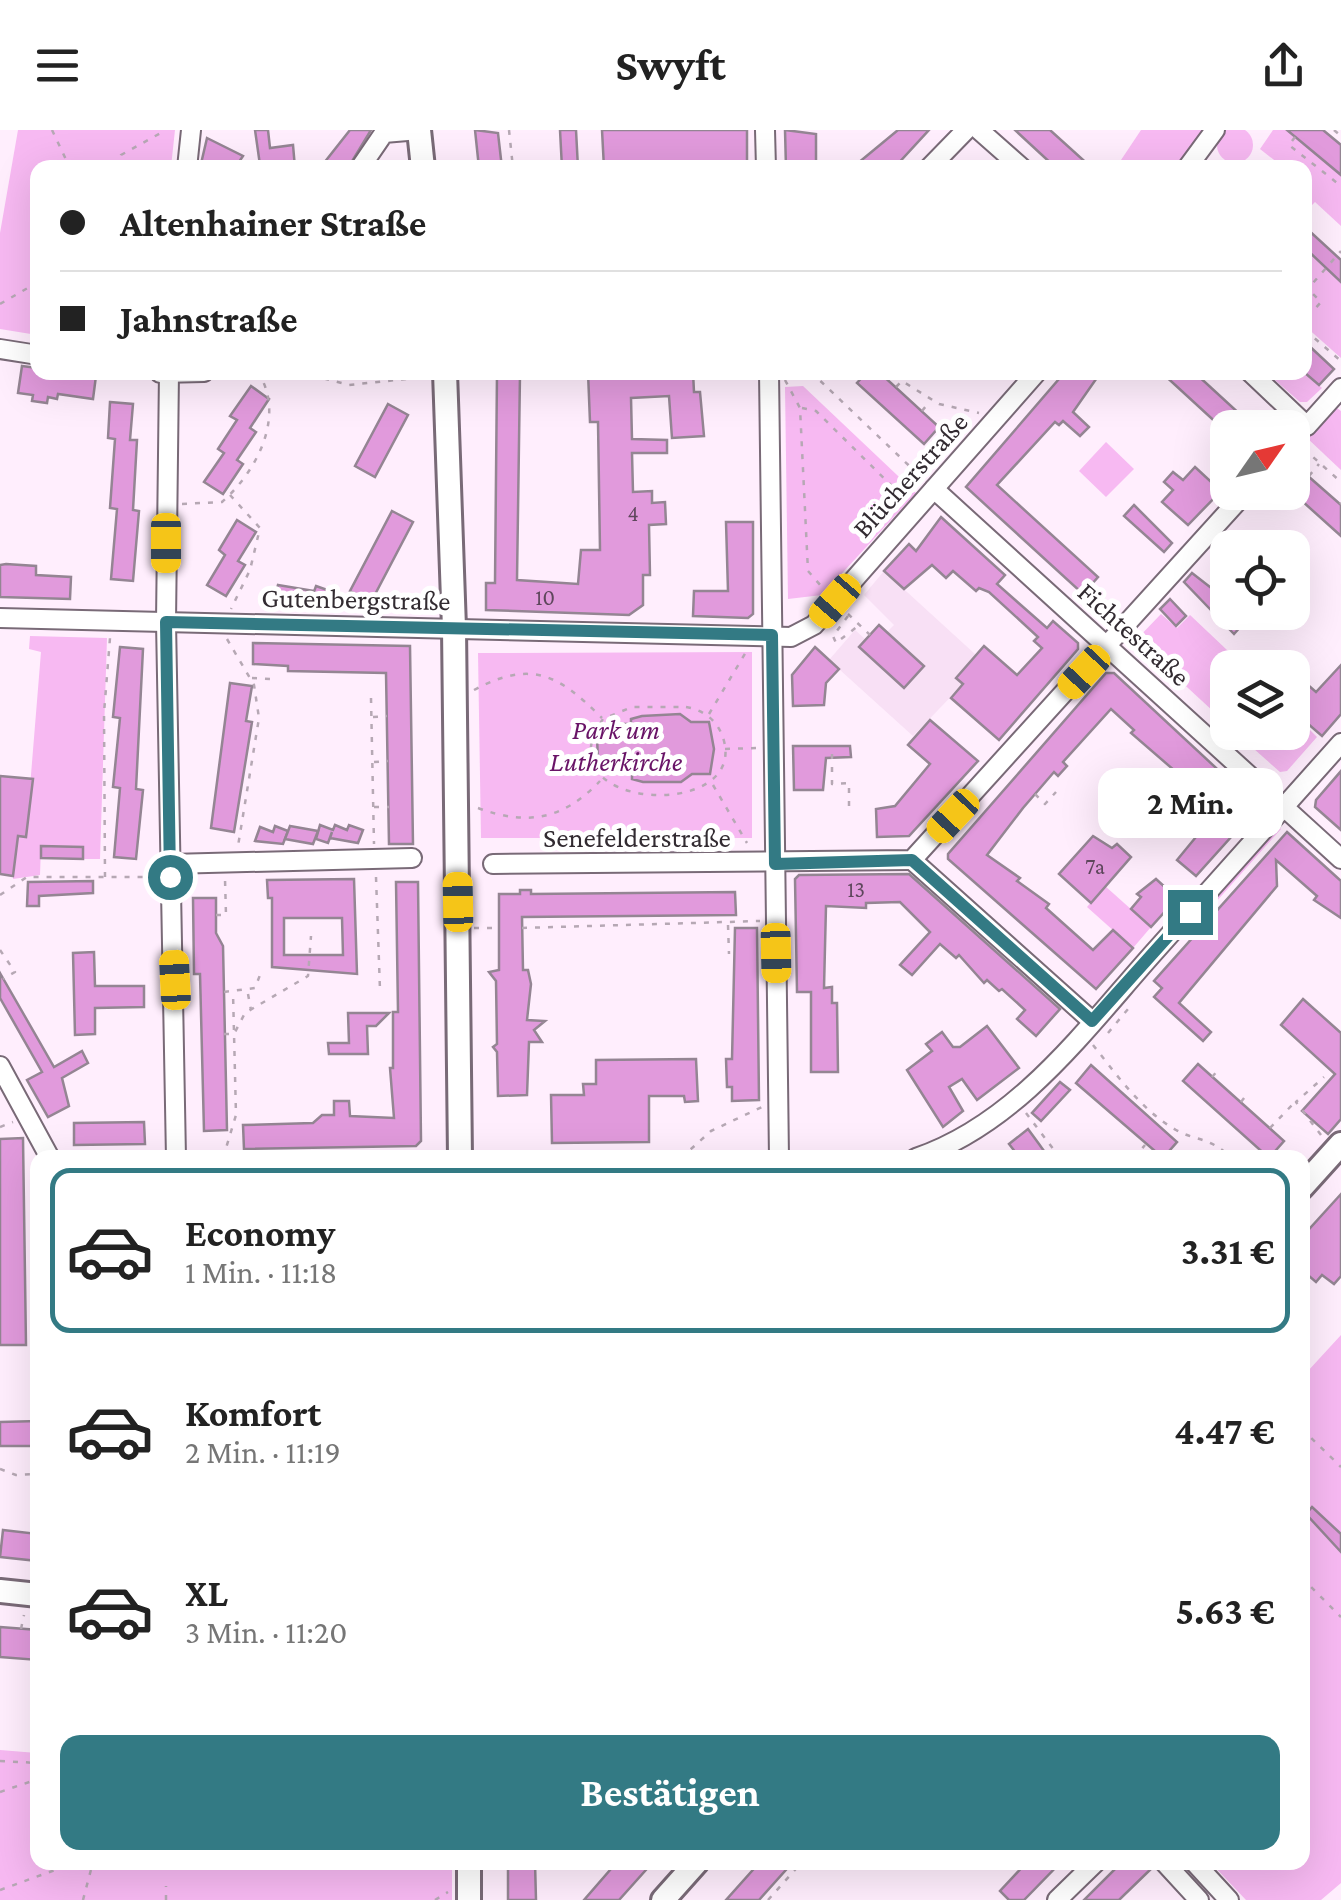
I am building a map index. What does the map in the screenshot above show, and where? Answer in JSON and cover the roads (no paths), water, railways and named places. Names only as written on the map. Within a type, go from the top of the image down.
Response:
[{"type":"main road","points":[[419,130],[422,160]]},
{"type":"main road","points":[[445,380],[454,628],[460,1150]]},
{"type":"main road","points":[[1310,1178],[1338,1147]]},
{"type":"main road","points":[[0,1591],[30,1594]]},
{"type":"main road","points":[[469,1870],[469,1900]]},
{"type":"main road","points":[[663,1900],[689,1870]]},
{"type":"street","points":[[188,160],[191,130]]},
{"type":"street","points":[[365,160],[384,133],[419,130]]},
{"type":"street","points":[[765,130],[766,160]]},
{"type":"street","points":[[979,130],[1013,160]]},
{"type":"street","points":[[1192,160],[1215,130]]},
{"type":"street","points":[[937,160],[962,133]]},
{"type":"street","points":[[0,350],[30,353]]},
{"type":"street","points":[[166,380],[166,622],[176,1150]]},
{"type":"street","points":[[769,380],[765,635],[774,748],[768,865],[776,920],[779,1150]]},
{"type":"street","name":"Blücherstraße","points":[[765,635],[804,633],[1030,380]]},
{"type":"street","points":[[1257,380],[1281,410]]},
{"type":"street","points":[[1310,422],[1341,388]]},
{"type":"street","name":"Fichtestraße","points":[[934,489],[1341,859]]},
{"type":"street","points":[[1092,1021],[912,860],[1230,510]]},
{"type":"street","name":"Gutenbergstraße","points":[[0,618],[765,635]]},
{"type":"street","points":[[935,1150],[971,1135],[1016,1100],[1079,1036],[1341,743]]},
{"type":"street","points":[[170,871],[230,863],[412,858]]},
{"type":"street","name":"Senefelderstraße","points":[[493,864],[768,865],[912,860]]},
{"type":"street","points":[[0,1066],[46,1150]]},
{"type":"street","points":[[1057,1900],[1088,1870]]},
{"type":"street","points":[[1171,1870],[1199,1900]]},
{"type":"street","points":[[1202,1870],[1230,1900]]},
{"type":"park label","name":"Park um Lutherkirche","points":[[616,745]]}]
